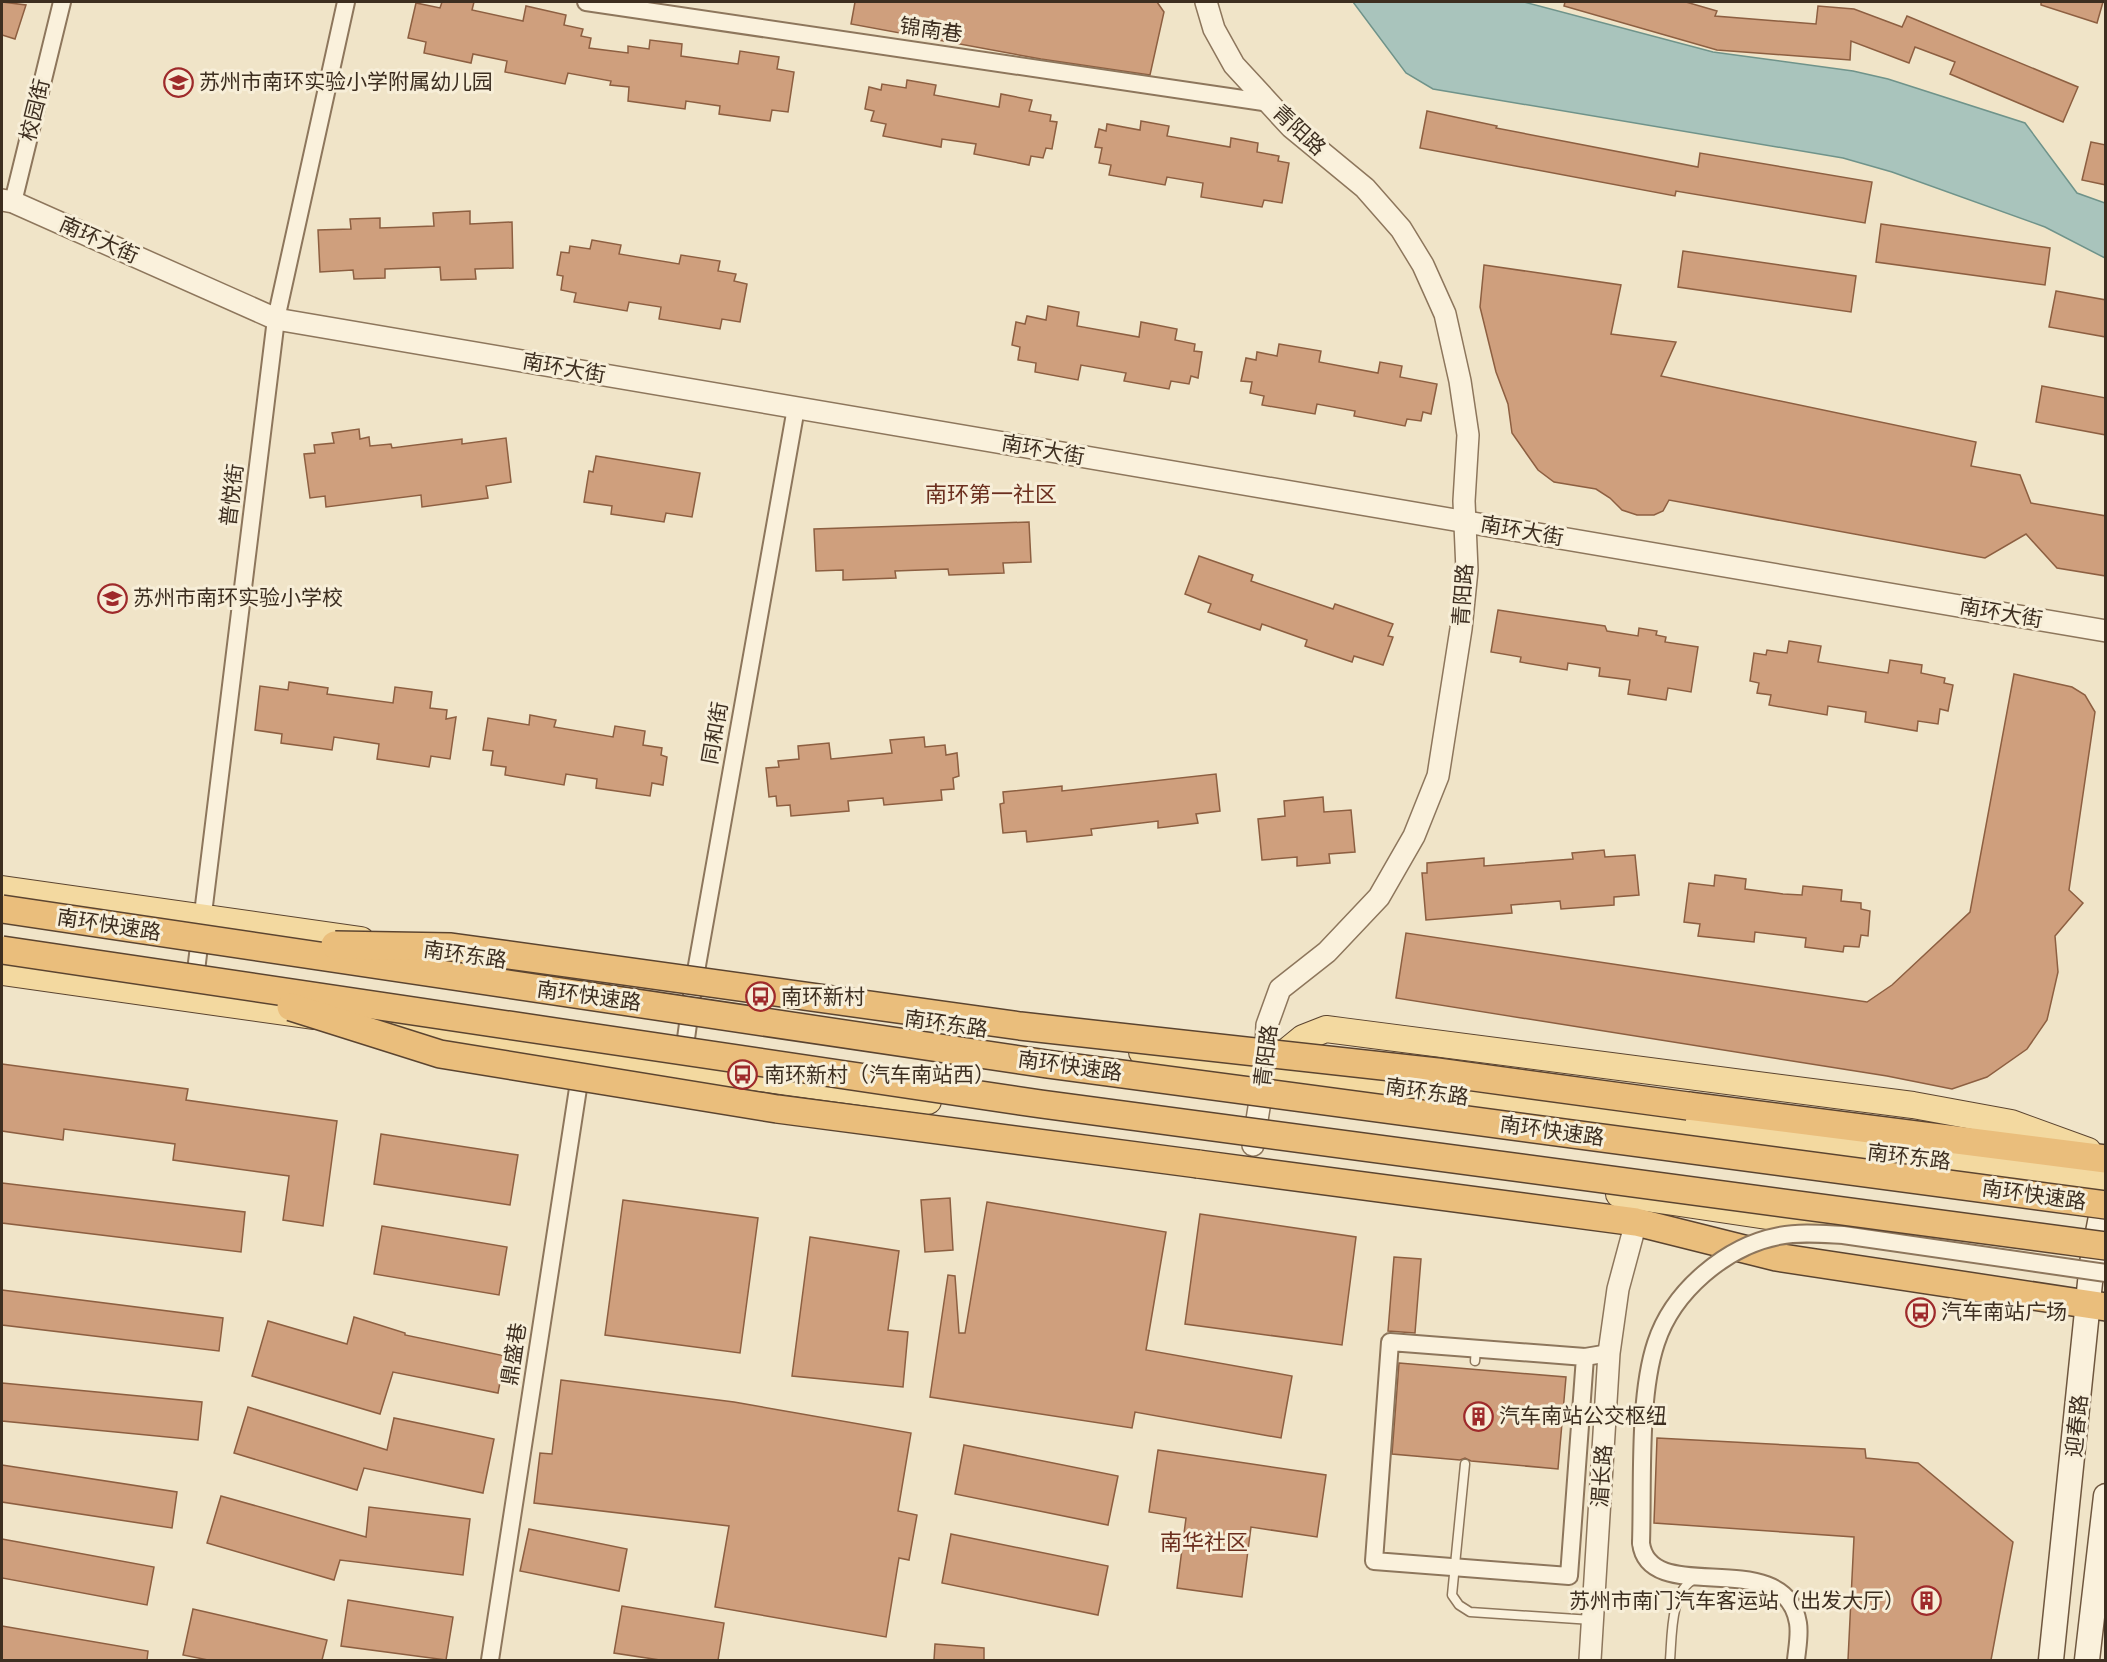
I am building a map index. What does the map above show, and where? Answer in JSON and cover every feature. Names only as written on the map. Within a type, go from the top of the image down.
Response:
[{"type":"highway","name":"南环快速路","points":[[2,909],[1047,1064],[2106,1205]]},
{"type":"highway","points":[[223,943],[451,947],[1020,1026],[1437,1072],[2106,1158]]},
{"type":"highway","name":"南环快速路","points":[[2,950],[1053,1105],[2102,1254]]},
{"type":"highway","points":[[216,983],[440,1054],[777,1109],[1636,1222],[1776,1257],[2097,1306]]},
{"type":"main road","name":"南环东路","points":[[2,889],[1265,1070],[1909,1158],[2106,1181]]},
{"type":"main road","points":[[2,972],[1253,1144],[2102,1254]]},
{"type":"main road","points":[[1265,1070],[1303,1038],[1326,1029],[1913,1105],[2011,1123],[2106,1158]]},
{"type":"main road","points":[[860,1091],[914,1136],[963,1145],[1437,1205],[1546,1222],[1636,1222]]},
{"type":"main road","name":"迎春路","points":[[2051,1660],[2097,1306],[2106,1191]]},
{"type":"main road","points":[[2087,1660],[2106,1496]]},
{"type":"street","name":"校园街","points":[[5,205],[62,2]]},
{"type":"street","name":"普悦街","points":[[193,999],[276,319],[346,2]]},
{"type":"street","name":"锦南巷","points":[[586,2],[1270,103]]},
{"type":"street","name":"青阳路","points":[[1206,2],[1214,29],[1234,65],[1291,127],[1365,188],[1401,229],[1423,265],[1445,314],[1460,381],[1468,435],[1464,521],[1467,570],[1461,630],[1438,777],[1414,836],[1379,897],[1327,952],[1280,989],[1267,1025],[1265,1070],[1253,1144]]},
{"type":"street","name":"南环大街","points":[[5,205],[276,319],[2106,631]]},
{"type":"street","name":"同和街","points":[[682,1067],[693,988],[796,408]]},
{"type":"street","name":"鼎盛巷","points":[[490,1660],[584,1053]]},
{"type":"street","name":"湄长路","points":[[1590,1660],[1609,1353],[1618,1289],[1636,1222]]},
{"type":"street","points":[[1796,1660],[1799,1624],[1787,1598],[1765,1583],[1661,1570],[1645,1557],[1641,1543],[1646,1399],[1656,1342],[1677,1303],[1713,1266],[1735,1252],[1779,1236],[1843,1235],[2102,1254]]},
{"type":"street","points":[[1585,1357],[1569,1576],[1374,1561],[1390,1342],[1476,1355],[1585,1357],[1609,1353]]},
{"type":"lane","points":[[1465,1464],[1452,1595],[1459,1605],[1470,1612],[1593,1620]]},
{"type":"lane","points":[[1670,1660],[1679,1598],[1687,1584],[1707,1577]]},
{"type":"water","points":[[1353,2],[1524,2],[1713,52],[1853,71],[1888,79],[2025,123],[2077,193],[2105,203],[2105,258],[2045,227],[1892,172],[1843,158],[1433,89],[1406,73]]},
{"type":"building","points":[[2,2],[26,5],[15,39],[2,35]]},
{"type":"building","points":[[442,2],[474,2],[472,10],[523,21],[526,6],[566,15],[564,25],[583,29],[581,36],[591,38],[589,48],[628,53],[628,46],[649,49],[650,40],[682,44],[681,56],[738,64],[740,51],[779,57],[777,69],[794,72],[788,112],[772,110],[770,121],[719,114],[720,106],[686,101],[685,109],[628,101],[629,87],[610,85],[611,81],[568,73],[565,84],[505,72],[507,61],[473,54],[471,63],[424,53],[426,42],[408,38],[416,3],[440,8]]},
{"type":"building","points":[[855,2],[1157,2],[1164,12],[1150,75],[1041,59],[851,24]]},
{"type":"building","points":[[1565,2],[1686,2],[1717,11],[1715,16],[1816,24],[1818,6],[1854,9],[1902,27],[1907,16],[2078,87],[2063,122],[1950,74],[1955,62],[1915,47],[1909,63],[1851,41],[1850,60],[1717,50],[1564,6]]},
{"type":"building","points":[[2041,2],[2103,2],[2097,23],[2041,5]]},
{"type":"building","points":[[907,80],[936,85],[934,95],[999,107],[1001,94],[1032,100],[1029,111],[1051,115],[1050,121],[1057,122],[1052,149],[1046,148],[1043,158],[1031,156],[1029,165],[974,154],[976,144],[942,139],[941,147],[883,136],[886,124],[871,121],[874,111],[865,109],[869,87],[881,90],[882,84],[906,88]]},
{"type":"building","points":[[1427,111],[1497,126],[1496,128],[1698,167],[1700,153],[1872,182],[1865,223],[1676,191],[1675,196],[1420,148]]},
{"type":"building","points":[[1141,121],[1169,126],[1167,136],[1230,147],[1231,138],[1258,143],[1257,152],[1279,156],[1278,161],[1289,163],[1282,203],[1264,200],[1262,207],[1201,197],[1203,183],[1167,177],[1165,185],[1109,175],[1111,165],[1099,163],[1102,148],[1095,147],[1099,129],[1106,131],[1107,124],[1140,130]]},
{"type":"building","points":[[2091,142],[2106,145],[2106,185],[2082,180]]},
{"type":"building","points":[[470,211],[470,224],[512,222],[513,268],[475,269],[476,279],[441,280],[440,267],[385,269],[385,278],[354,279],[353,270],[320,272],[318,230],[351,229],[350,219],[380,218],[380,228],[434,226],[433,213]]},
{"type":"building","points":[[1881,224],[2050,248],[2045,285],[1876,262]]},
{"type":"building","points":[[592,240],[621,245],[619,254],[679,264],[681,255],[720,261],[718,271],[736,274],[734,281],[747,284],[740,322],[722,319],[720,329],[659,319],[661,307],[629,302],[627,311],[574,302],[576,293],[561,290],[563,276],[557,275],[561,252],[569,253],[570,246],[590,249]]},
{"type":"building","points":[[1683,251],[1856,276],[1851,312],[1678,287]]},
{"type":"building","points":[[1484,265],[1621,285],[1611,334],[1676,342],[1661,376],[1976,442],[1971,466],[2020,475],[2031,503],[2106,516],[2106,576],[2057,568],[2026,534],[1985,558],[1669,500],[1663,511],[1654,515],[1637,515],[1622,510],[1596,489],[1554,482],[1538,470],[1512,433],[1508,404],[1496,372],[1480,307]]},
{"type":"building","points":[[2056,291],[2106,300],[2106,337],[2049,327]]},
{"type":"building","points":[[1048,306],[1079,312],[1077,326],[1139,337],[1141,322],[1177,329],[1175,340],[1195,344],[1194,351],[1202,352],[1198,378],[1191,376],[1189,384],[1171,381],[1169,389],[1124,381],[1126,373],[1081,365],[1078,380],[1035,372],[1036,363],[1018,360],[1020,347],[1012,345],[1016,322],[1025,324],[1027,316],[1046,320]]},
{"type":"building","points":[[1279,344],[1321,351],[1319,362],[1378,373],[1380,362],[1402,366],[1400,377],[1437,384],[1431,414],[1423,412],[1421,421],[1407,419],[1405,426],[1354,416],[1355,411],[1317,404],[1315,414],[1262,405],[1264,396],[1250,393],[1252,382],[1241,381],[1246,358],[1256,360],[1257,352],[1277,356]]},
{"type":"building","points":[[2042,386],[2106,398],[2106,435],[2036,422]]},
{"type":"building","points":[[359,429],[360,439],[369,437],[370,446],[391,444],[392,448],[462,439],[462,444],[506,438],[511,482],[486,486],[488,498],[422,507],[421,495],[326,507],[325,496],[310,498],[304,454],[315,453],[314,445],[334,443],[332,433]]},
{"type":"building","points":[[596,456],[700,473],[692,517],[666,513],[664,522],[611,514],[612,506],[584,502],[589,471],[593,472]]},
{"type":"building","points":[[1029,522],[1031,562],[1003,563],[1004,573],[949,575],[948,569],[895,571],[896,578],[843,580],[843,570],[816,571],[814,529]]},
{"type":"building","points":[[1199,556],[1253,575],[1251,581],[1333,609],[1335,604],[1393,624],[1388,636],[1393,637],[1383,665],[1354,656],[1352,662],[1305,646],[1307,640],[1262,624],[1260,630],[1208,612],[1211,604],[1185,594]]},
{"type":"building","points":[[1498,610],[1605,626],[1607,631],[1638,636],[1639,628],[1657,631],[1656,635],[1666,637],[1665,642],[1698,647],[1691,692],[1668,688],[1666,700],[1628,694],[1630,680],[1599,676],[1600,668],[1568,663],[1567,670],[1520,662],[1521,657],[1491,652]]},
{"type":"building","points":[[1789,641],[1821,646],[1818,662],[1888,673],[1890,660],[1922,665],[1921,673],[1945,678],[1944,683],[1953,685],[1948,711],[1940,709],[1938,724],[1918,721],[1917,731],[1865,722],[1866,712],[1828,706],[1827,715],[1769,705],[1771,695],[1757,693],[1759,683],[1750,681],[1754,653],[1766,655],[1767,650],[1787,653]]},
{"type":"building","points":[[2014,674],[2072,687],[2085,695],[2095,712],[2069,890],[2083,903],[2055,936],[2058,972],[2047,1020],[2027,1049],[1987,1077],[1952,1089],[1887,1076],[1396,998],[1406,933],[1867,1002],[1892,985],[1970,912]]},
{"type":"building","points":[[289,682],[328,688],[327,694],[393,703],[395,687],[432,692],[430,708],[447,710],[446,719],[456,717],[450,759],[431,756],[429,767],[377,759],[379,744],[334,737],[332,750],[281,743],[282,734],[255,730],[260,686],[288,690]]},
{"type":"building","points":[[530,715],[556,720],[554,727],[613,737],[615,726],[645,731],[643,745],[662,748],[661,755],[667,757],[663,785],[652,783],[650,796],[596,788],[597,779],[566,774],[564,785],[505,775],[506,767],[491,765],[493,751],[483,750],[488,718],[529,725]]},
{"type":"building","points":[[924,737],[925,747],[945,745],[946,755],[957,753],[959,776],[953,778],[954,789],[941,790],[942,800],[884,805],[883,798],[848,801],[849,811],[791,816],[790,805],[777,806],[776,796],[769,797],[766,768],[779,767],[778,761],[799,759],[798,746],[829,743],[831,759],[892,753],[890,740]]},
{"type":"building","points":[[1216,774],[1220,811],[1196,814],[1198,823],[1158,828],[1158,821],[1091,829],[1092,835],[1027,842],[1026,831],[1003,833],[1000,804],[1004,803],[1003,792],[1062,786],[1062,791]]},
{"type":"building","points":[[1323,797],[1324,812],[1351,810],[1355,852],[1329,854],[1330,863],[1297,866],[1297,857],[1262,860],[1258,819],[1285,816],[1284,801]]},
{"type":"building","points":[[1604,850],[1605,857],[1635,855],[1639,895],[1614,897],[1614,905],[1561,909],[1560,901],[1511,905],[1512,913],[1426,920],[1422,873],[1427,873],[1427,863],[1484,858],[1484,866],[1573,859],[1572,853]]},
{"type":"building","points":[[1715,875],[1746,879],[1745,889],[1783,894],[1802,895],[1803,886],[1842,890],[1841,901],[1861,903],[1861,909],[1870,911],[1868,936],[1861,935],[1859,947],[1844,946],[1843,952],[1805,947],[1806,938],[1755,932],[1754,942],[1698,936],[1700,924],[1684,922],[1689,883],[1714,886]]},
{"type":"building","points":[[2,1064],[188,1089],[186,1100],[337,1121],[323,1226],[283,1220],[289,1176],[173,1160],[175,1144],[64,1129],[63,1140],[2,1131]]},
{"type":"building","points":[[381,1134],[518,1155],[510,1205],[374,1184]]},
{"type":"building","points":[[2,1183],[245,1212],[241,1252],[2,1223]]},
{"type":"building","points":[[950,1198],[953,1250],[925,1252],[921,1200]]},
{"type":"building","points":[[623,1200],[758,1218],[740,1353],[605,1335]]},
{"type":"building","points":[[987,1202],[1166,1232],[1146,1350],[1292,1376],[1281,1438],[1135,1412],[1132,1428],[930,1397],[948,1275],[955,1276],[959,1333],[965,1333]]},
{"type":"building","points":[[1200,1214],[1356,1237],[1342,1345],[1185,1324]]},
{"type":"building","points":[[382,1226],[507,1247],[499,1295],[374,1274]]},
{"type":"building","points":[[810,1237],[899,1251],[888,1330],[908,1332],[903,1387],[792,1376]]},
{"type":"building","points":[[1394,1257],[1421,1259],[1415,1333],[1388,1331]]},
{"type":"building","points":[[2,1290],[223,1318],[219,1351],[2,1325]]},
{"type":"building","points":[[354,1317],[405,1333],[405,1335],[505,1356],[498,1393],[393,1372],[380,1414],[252,1376],[268,1321],[347,1344]]},
{"type":"building","name":"汽车南站公交枢纽","points":[[1399,1363],[1566,1377],[1558,1469],[1471,1461],[1465,1458],[1460,1460],[1392,1454]]},
{"type":"building","points":[[561,1380],[734,1402],[911,1433],[898,1511],[917,1515],[909,1560],[899,1558],[886,1637],[715,1607],[729,1526],[534,1503],[540,1453],[552,1454]]},
{"type":"building","points":[[2,1383],[202,1402],[198,1440],[2,1421]]},
{"type":"building","points":[[248,1407],[387,1450],[394,1418],[494,1439],[483,1493],[364,1468],[357,1490],[234,1453]]},
{"type":"building","name":"苏州市南门汽车客运站（出发大厅）","points":[[1657,1438],[1865,1449],[1866,1458],[1918,1463],[2013,1542],[1991,1660],[1848,1660],[1854,1537],[1654,1523]]},
{"type":"building","points":[[964,1445],[1118,1476],[1108,1525],[955,1494]]},
{"type":"building","points":[[1158,1450],[1326,1475],[1317,1537],[1251,1527],[1242,1597],[1177,1588],[1186,1518],[1149,1512]]},
{"type":"building","points":[[2,1465],[177,1492],[172,1528],[2,1502]]},
{"type":"building","points":[[221,1496],[366,1537],[369,1507],[470,1519],[463,1575],[340,1560],[334,1580],[207,1543]]},
{"type":"building","points":[[529,1529],[627,1549],[619,1591],[520,1571]]},
{"type":"building","points":[[951,1534],[1108,1566],[1098,1615],[942,1583]]},
{"type":"building","points":[[2,1539],[154,1567],[147,1605],[2,1578]]},
{"type":"building","points":[[348,1600],[453,1617],[446,1660],[341,1646]]},
{"type":"building","points":[[622,1606],[724,1623],[718,1660],[660,1660],[614,1653]]},
{"type":"building","points":[[193,1609],[327,1640],[322,1660],[208,1660],[183,1655]]},
{"type":"building","points":[[2,1626],[148,1651],[147,1660],[2,1660]]},
{"type":"building","points":[[935,1644],[984,1648],[984,1660],[934,1660]]},
{"type":"place","name":"苏州市南环实验小学附属幼儿园","points":[[178,82]]},
{"type":"place","name":"苏州市南环实验小学校","points":[[112,598]]},
{"type":"place","name":"南环新村","points":[[760,997]]},
{"type":"place","name":"南环新村（汽车南站西）","points":[[743,1075]]},
{"type":"place","name":"汽车南站广场","points":[[1920,1312]]},
{"type":"place","name":"汽车南站公交枢纽","points":[[1478,1416]]},
{"type":"place","name":"苏州市南门汽车客运站（出发大厅）","points":[[1926,1601]]},
{"type":"district","name":"南环第一社区","points":[[991,494]]},
{"type":"district","name":"南华社区","points":[[1204,1542]]}]
